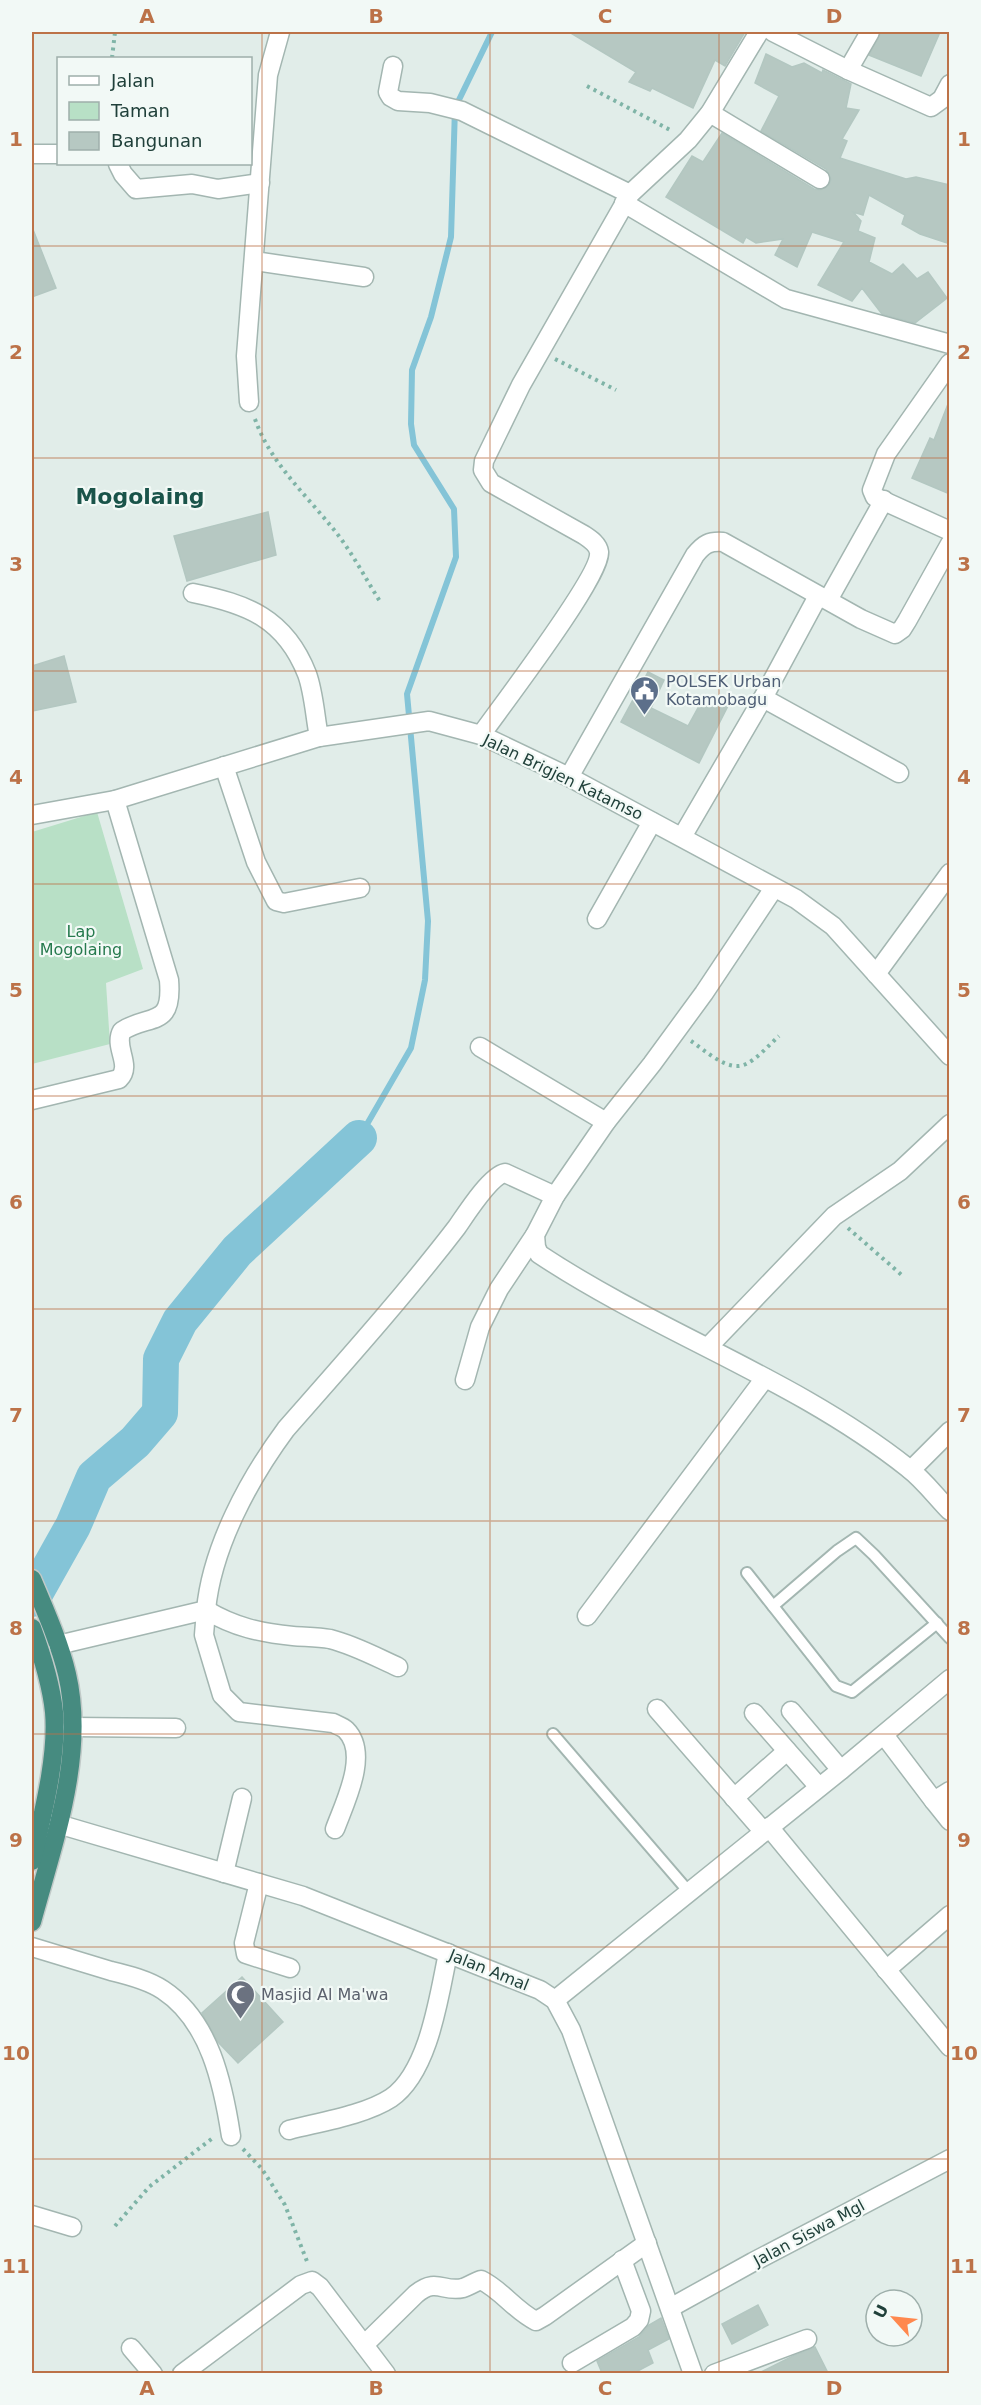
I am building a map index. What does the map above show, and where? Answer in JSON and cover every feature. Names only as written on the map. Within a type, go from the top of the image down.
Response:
[{"type":"highway","points":[[32,1579],[58,1644],[67,1676],[72,1727],[70,1761],[44,1821],[32,1861]]},
{"type":"highway","points":[[32,1628],[44,1662],[54,1713],[53,1750],[32,1922]]},
{"type":"street","points":[[249,402],[246,356],[268,75],[280,32]]},
{"type":"street","points":[[481,735],[578,599],[598,562],[599,552],[591,539],[491,483],[483,470],[488,450],[521,385],[627,199],[688,140],[710,113],[759,32]]},
{"type":"street","points":[[774,32],[848,70],[931,107],[942,99],[950,84]]},
{"type":"street","points":[[848,70],[870,32]]},
{"type":"street","points":[[393,66],[388,92],[391,97],[398,101],[442,105],[462,111],[627,199],[786,299],[950,344]]},
{"type":"street","points":[[710,113],[820,179]]},
{"type":"street","points":[[32,154],[57,154]]},
{"type":"street","points":[[118,165],[136,189],[192,184],[219,189],[261,183]]},
{"type":"street","points":[[254,261],[364,277]]},
{"type":"street","points":[[950,363],[886,454],[872,490],[875,497],[950,531]]},
{"type":"street","points":[[682,837],[763,698],[884,500]]},
{"type":"street","points":[[569,777],[695,555],[703,545],[713,541],[723,542],[823,598],[895,634],[908,621],[950,544]]},
{"type":"street","points":[[193,593],[229,601],[261,614],[289,640],[307,675],[319,737]]},
{"type":"street","points":[[763,698],[900,773]]},
{"type":"street","name":"Jalan Brigjen Katamso","points":[[32,815],[115,801],[319,737],[429,721],[481,735],[569,777],[796,899],[833,926],[950,1056]]},
{"type":"street","points":[[224,766],[256,862],[276,902],[284,903],[360,888]]},
{"type":"street","points":[[32,1100],[122,1077],[125,1066],[118,1038],[122,1031],[156,1019],[163,1014],[171,998],[169,981],[115,801]]},
{"type":"street","points":[[597,919],[652,822]]},
{"type":"street","points":[[876,974],[950,873]]},
{"type":"street","points":[[465,1380],[480,1327],[504,1282],[535,1235],[555,1196],[606,1122],[704,993],[774,888]]},
{"type":"street","points":[[480,1047],[606,1122]]},
{"type":"street","points":[[709,1346],[834,1216],[900,1171],[950,1124]]},
{"type":"street","points":[[334,1829],[352,1783],[357,1763],[354,1744],[346,1731],[333,1723],[239,1712],[230,1705],[222,1695],[204,1635],[213,1574],[232,1521],[268,1454],[286,1429],[500,1174],[505,1173],[555,1196]]},
{"type":"street","points":[[535,1235],[539,1254],[570,1275],[605,1295],[709,1346],[851,1427],[911,1470],[950,1511]]},
{"type":"street","points":[[587,1616],[765,1378]]},
{"type":"street","points":[[911,1470],[950,1431]]},
{"type":"street","points":[[58,1644],[206,1611],[245,1629],[327,1639],[350,1645],[398,1667]]},
{"type":"street","points":[[693,2373],[572,2030],[555,2000],[841,1770],[950,1679]]},
{"type":"street","points":[[657,1709],[734,1798],[766,1830],[950,2047]]},
{"type":"street","points":[[791,1711],[841,1770]]},
{"type":"street","points":[[754,1713],[819,1787]]},
{"type":"street","points":[[72,1727],[176,1728]]},
{"type":"street","points":[[884,1735],[942,1796],[950,1821]]},
{"type":"street","points":[[734,1798],[787,1751]]},
{"type":"street","points":[[224,1873],[242,1798]]},
{"type":"street","name":"Jalan Amal","points":[[44,1821],[311,1899],[540,1990],[555,2000]]},
{"type":"street","points":[[258,1883],[244,1943],[246,1954],[290,1968]]},
{"type":"street","points":[[886,1970],[950,1914]]},
{"type":"street","points":[[32,1947],[130,1976],[162,1989],[181,2004],[209,2048],[220,2075],[231,2136]]},
{"type":"street","points":[[289,2130],[368,2109],[392,2097],[409,2081],[421,2057],[434,2019],[448,1953]]},
{"type":"street","name":"Jalan Siswa Mgl","points":[[670,2308],[950,2159]]},
{"type":"street","points":[[32,2215],[72,2227]]},
{"type":"street","points":[[364,2345],[425,2286],[435,2284],[461,2289],[481,2280],[492,2285],[527,2317],[536,2321],[647,2243]]},
{"type":"street","points":[[572,2363],[633,2327],[639,2320],[641,2311],[622,2260]]},
{"type":"street","points":[[182,2373],[308,2282],[315,2282],[386,2373]]},
{"type":"street","points":[[714,2373],[807,2339]]},
{"type":"street","points":[[131,2348],[153,2373]]},
{"type":"lane","points":[[773,1606],[837,1551],[856,1538],[860,1539],[950,1638]]},
{"type":"lane","points":[[747,1573],[836,1686],[852,1692],[937,1623]]},
{"type":"lane","points":[[554,1734],[689,1892]]},
{"type":"path","points":[[112,57],[114,32]]},
{"type":"path","points":[[587,86],[688,140]]},
{"type":"path","points":[[541,351],[616,390]]},
{"type":"path","points":[[249,402],[258,427],[275,457],[301,492],[332,527],[381,603]]},
{"type":"path","points":[[676,1030],[727,1064],[735,1066],[745,1065],[779,1036]]},
{"type":"path","points":[[834,1216],[904,1277]]},
{"type":"path","points":[[115,2226],[150,2187],[221,2131],[231,2136],[262,2169],[285,2205],[315,2282]]},
{"type":"green space","name":"Lap Mogolaing","points":[[97,812],[143,969],[106,983],[110,1044],[32,1064],[32,832]]},
{"type":"building","points":[[569,32],[745,32],[725,66],[715,60],[693,108],[652,88],[650,91],[629,82],[636,72]]},
{"type":"building","points":[[881,32],[940,32],[921,76],[869,55]]},
{"type":"building","points":[[766,54],[792,67],[804,63],[851,84],[846,108],[859,110],[842,139],[847,141],[840,158],[906,179],[916,177],[950,185],[950,244],[920,234],[902,224],[905,215],[869,195],[863,215],[853,212],[861,221],[858,231],[875,238],[869,262],[892,274],[903,264],[917,279],[928,272],[947,298],[915,323],[882,314],[862,288],[852,301],[818,285],[844,242],[812,232],[797,267],[775,255],[783,239],[756,243],[746,237],[743,243],[666,197],[692,156],[703,162],[722,133],[814,189],[820,190],[829,185],[831,179],[826,169],[761,131],[779,96],[755,83]]},
{"type":"building","points":[[32,227],[56,288],[32,297]]},
{"type":"building","points":[[948,404],[950,404],[950,494],[912,478],[930,438],[934,440]]},
{"type":"building","points":[[268,512],[276,555],[187,581],[174,536]]},
{"type":"building","points":[[64,656],[76,702],[32,711],[32,666]]},
{"type":"building","name":"POLSEK Urban Kotamobagu","points":[[648,672],[664,680],[651,708],[688,726],[704,697],[728,706],[699,763],[621,722]]},
{"type":"building","name":"Masjid Al Ma'wa","points":[[242,1977],[283,2022],[238,2063],[218,2042],[202,2013]]},
{"type":"building","points":[[758,2305],[768,2325],[732,2344],[722,2324]]},
{"type":"building","points":[[661,2318],[669,2339],[648,2350],[653,2363],[634,2373],[602,2373],[597,2361],[639,2337],[649,2325]]},
{"type":"building","points":[[815,2347],[828,2373],[759,2373],[793,2356]]},
{"type":"waterway","points":[[359,1138],[411,1048],[425,980],[428,921],[407,694],[456,557],[454,509],[414,445],[411,424],[412,370],[431,317],[451,237],[455,108],[492,32]]},
{"type":"waterway","points":[[32,1599],[73,1526],[94,1477],[135,1442],[160,1413],[161,1359],[180,1321],[237,1251],[359,1138]]},
{"type":"place","name":"POLSEK Urban Kotamobagu","points":[[645,716]]},
{"type":"place","name":"Masjid Al Ma'wa","points":[[240,2020]]},
{"type":"district","name":"Mogolaing","points":[[140,496]]}]
